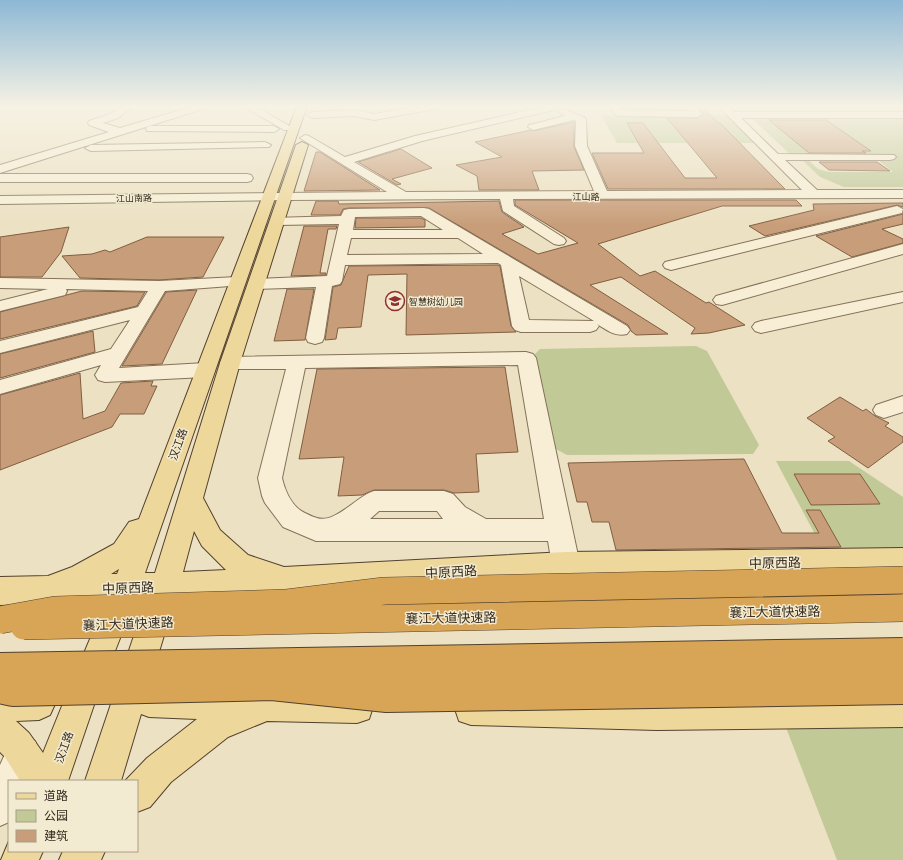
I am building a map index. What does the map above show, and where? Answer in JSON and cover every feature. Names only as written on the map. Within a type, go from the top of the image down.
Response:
[{"type":"highway","points":[[0,620],[55,610],[287,604],[384,591],[903,580]]},
{"type":"highway","name":"襄江大道快速路","points":[[0,627],[147,622],[903,608]]},
{"type":"highway","points":[[0,670],[903,655]]},
{"type":"highway","points":[[0,686],[13,689],[272,683],[387,695],[903,687]]},
{"type":"main road","name":"汉江路","points":[[50,780],[79,702],[126,588],[156,501],[205,370],[277,221],[279,146]]},
{"type":"main road","name":"汉江路","points":[[103,780],[165,586],[230,363],[247,283],[277,196]]},
{"type":"main road","points":[[190,497],[212,538],[240,565],[291,579]]},
{"type":"main road","points":[[44,590],[80,577],[123,553],[156,501]]},
{"type":"main road","name":"中原西路","points":[[0,591],[126,588],[566,565],[903,561]]},
{"type":"main road","points":[[0,706],[128,701],[657,714],[903,711]]},
{"type":"main road","points":[[138,793],[159,770],[216,725],[266,704]]},
{"type":"main road","points":[[0,729],[17,744],[17,767],[39,780]]},
{"type":"main road","points":[[78,860],[85,852]]},
{"type":"street","points":[[5,168],[75,146]]},
{"type":"street","points":[[66,149],[102,146]]},
{"type":"street","points":[[130,156],[259,155],[267,146]]},
{"type":"street","points":[[311,146],[344,161],[403,196]]},
{"type":"street","points":[[344,161],[392,146]]},
{"type":"street","points":[[581,146],[602,196]]},
{"type":"street","points":[[764,146],[813,194]]},
{"type":"street","points":[[775,157],[890,157]]},
{"type":"street","points":[[5,168],[49,166]]},
{"type":"street","points":[[0,178],[249,174],[237,197]]},
{"type":"street","points":[[862,194],[900,211]]},
{"type":"street","name":"江山路","points":[[277,196],[748,196],[903,194]]},
{"type":"street","name":"江山南路","points":[[5,200],[277,196]]},
{"type":"street","points":[[424,196],[424,212]]},
{"type":"street","points":[[506,196],[508,208],[559,241]]},
{"type":"street","points":[[0,209],[5,200]]},
{"type":"street","points":[[671,265],[900,211]]},
{"type":"street","points":[[0,283],[159,286],[334,281],[349,213],[424,212],[621,330]]},
{"type":"street","points":[[277,221],[462,234]]},
{"type":"street","points":[[722,300],[903,249]]},
{"type":"street","points":[[339,260],[505,260]]},
{"type":"street","points":[[505,260],[521,326],[590,326]]},
{"type":"street","points":[[315,338],[325,281]]},
{"type":"street","points":[[0,306],[88,284]]},
{"type":"street","points":[[159,286],[105,375],[205,370]]},
{"type":"street","points":[[761,327],[903,297]]},
{"type":"street","points":[[0,346],[143,311]]},
{"type":"street","points":[[0,387],[117,354]]},
{"type":"street","points":[[230,363],[526,358],[566,565]]},
{"type":"street","points":[[297,362],[270,478],[274,496],[292,518],[316,530],[325,530],[348,521],[374,501],[444,501],[448,508],[461,520],[486,530],[559,530]]},
{"type":"street","points":[[0,808],[8,788]]},
{"type":"green space","points":[[781,146],[903,146],[903,187],[844,187],[820,177],[799,157],[793,157]],"holes":[[[805,157],[874,157],[893,172],[829,172],[818,169]]]},
{"type":"green space","points":[[696,346],[707,351],[759,445],[753,454],[567,455],[554,448],[534,355],[540,349]]},
{"type":"green space","points":[[776,461],[849,461],[903,497],[903,552],[826,555]]},
{"type":"green space","points":[[785,725],[903,725],[903,860],[837,860]]},
{"type":"building","points":[[482,146],[574,146],[584,170],[532,171],[539,190],[479,190],[477,176],[456,165],[502,157]]},
{"type":"building","points":[[640,146],[661,146],[685,178],[717,178],[690,146],[743,146],[785,189],[608,189],[592,153],[644,153]]},
{"type":"building","points":[[801,146],[864,146],[871,151],[862,151],[866,153],[809,153]]},
{"type":"building","points":[[401,149],[432,168],[392,179],[401,184],[397,185],[358,162]]},
{"type":"building","points":[[316,152],[320,152],[380,190],[304,191]]},
{"type":"building","points":[[819,162],[877,162],[890,171],[829,170]]},
{"type":"building","points":[[515,200],[796,200],[802,206],[722,206],[598,244],[640,276],[655,271],[706,303],[709,302],[745,325],[709,333],[691,334],[695,328],[621,277],[590,285],[668,334],[636,335],[631,331],[628,325],[429,208],[349,208],[343,209],[340,215],[311,215],[316,201],[338,201],[339,204],[499,201],[502,212],[524,227],[502,234],[538,254],[578,243],[515,205]]},
{"type":"building","points":[[903,203],[903,207],[897,205],[765,236],[749,226],[814,210],[813,204]]},
{"type":"building","points":[[903,214],[903,224],[882,229],[903,239],[903,243],[852,257],[816,236]]},
{"type":"building","points":[[356,218],[421,218],[425,220],[425,227],[355,228]]},
{"type":"building","points":[[304,226],[337,226],[336,229],[328,229],[320,273],[326,273],[326,275],[291,276]]},
{"type":"building","points":[[69,227],[61,252],[42,277],[0,277],[0,237]]},
{"type":"building","points":[[147,237],[224,237],[203,277],[159,280],[80,278],[62,256],[92,254],[105,250],[110,252]]},
{"type":"building","points":[[349,266],[500,266],[511,326],[516,332],[406,335],[407,274],[368,275],[361,327],[338,328],[336,339],[325,340],[333,287],[341,285]]},
{"type":"building","points":[[287,289],[314,289],[305,340],[274,341]]},
{"type":"building","points":[[197,290],[162,364],[122,366],[166,292]]},
{"type":"building","points":[[82,291],[145,292],[137,306],[0,339],[0,312]]},
{"type":"building","points":[[93,331],[95,352],[0,378],[0,354]]},
{"type":"building","points":[[505,367],[518,452],[476,454],[479,492],[454,493],[444,490],[374,490],[362,495],[338,496],[344,457],[299,459],[317,369]]},
{"type":"building","points":[[80,373],[83,419],[105,411],[121,383],[153,381],[151,386],[157,386],[144,414],[120,414],[112,427],[0,470],[0,395]]},
{"type":"building","points":[[840,397],[863,411],[866,409],[875,416],[889,423],[885,426],[903,437],[903,442],[868,468],[828,441],[835,437],[807,418]]},
{"type":"building","points":[[744,459],[782,533],[819,533],[806,510],[820,510],[841,547],[616,550],[609,522],[592,522],[587,502],[577,502],[568,463]]},
{"type":"building","points":[[794,474],[860,474],[880,504],[811,505]]},
{"type":"place","name":"智慧树幼儿园","points":[[395,301]]}]
